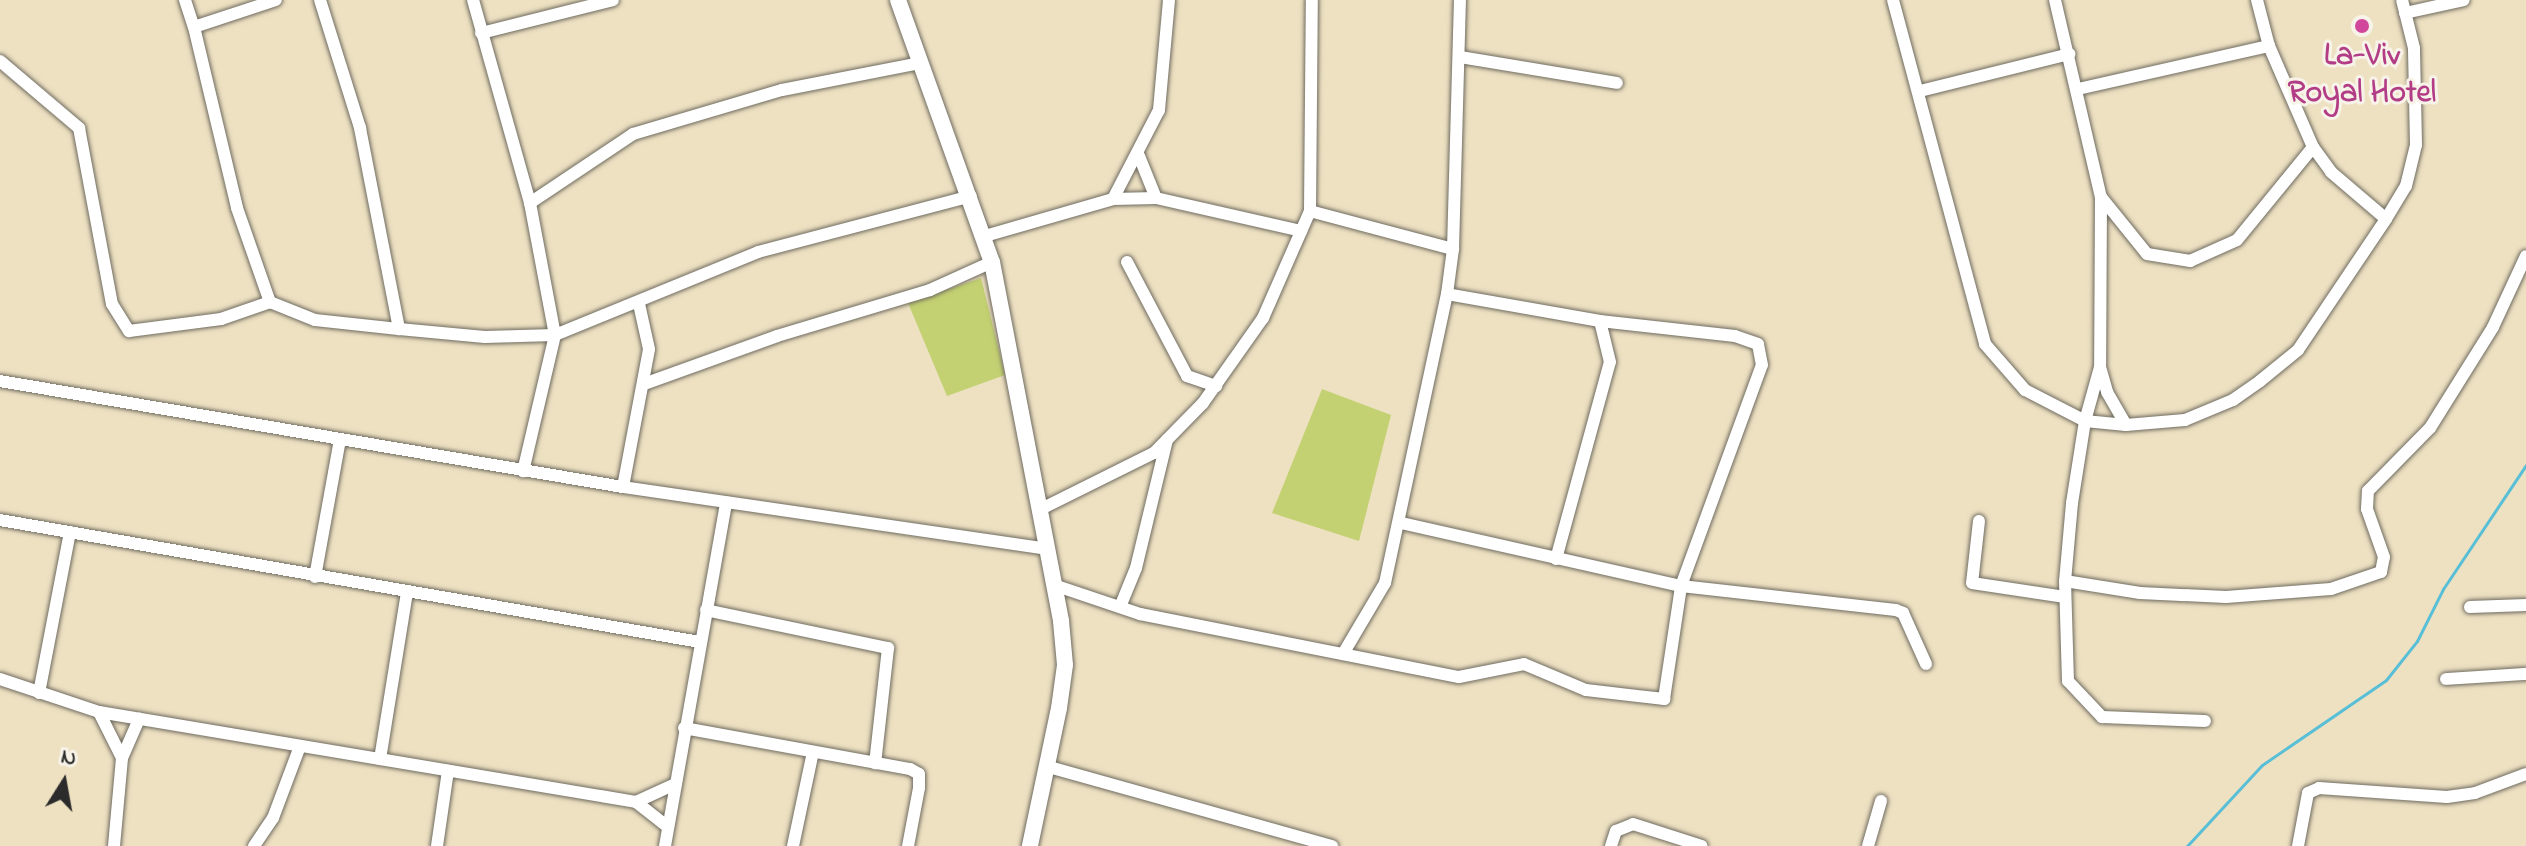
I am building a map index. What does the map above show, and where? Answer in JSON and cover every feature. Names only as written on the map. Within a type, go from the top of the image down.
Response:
[{"type":"street","points":[[185,0],[237,208],[270,302]]},
{"type":"street","points":[[194,27],[276,0]]},
{"type":"street","points":[[320,0],[360,128],[399,329]]},
{"type":"street","points":[[473,0],[530,203],[555,335],[523,471]]},
{"type":"street","points":[[481,33],[610,0]]},
{"type":"street","points":[[898,0],[971,196],[992,262],[1054,585],[1065,665],[1049,767],[1030,846]]},
{"type":"street","points":[[1113,199],[1139,156],[1163,89],[1169,0]]},
{"type":"street","points":[[1041,509],[1138,464],[1167,440],[1216,386],[1263,318],[1310,211],[1312,0]]},
{"type":"street","points":[[1343,654],[1356,637],[1385,583],[1401,523],[1409,463],[1447,294],[1453,249],[1460,0]]},
{"type":"street","points":[[1893,0],[1920,91],[1985,344],[2025,390],[2085,421],[2126,425],[2185,420],[2233,400],[2298,350],[2406,186],[2416,145],[2414,48],[2404,7],[2464,0]]},
{"type":"street","points":[[2055,0],[2101,197],[2100,367],[2085,421],[2065,581],[2068,681],[2102,717],[2205,721]]},
{"type":"street","points":[[2257,0],[2269,46],[2313,147],[2331,172],[2386,219]]},
{"type":"street","points":[[2078,89],[2269,46]]},
{"type":"street","points":[[1920,91],[2070,54]]},
{"type":"street","points":[[1460,57],[1617,83]]},
{"type":"street","points":[[0,61],[79,128],[112,304],[129,331],[221,319],[270,302],[315,320],[485,337],[555,335],[639,304],[758,252],[971,196]]},
{"type":"street","points":[[530,203],[633,134],[782,90],[919,63]]},
{"type":"street","points":[[2101,197],[2147,254],[2190,261],[2237,240],[2313,147]]},
{"type":"street","points":[[1139,156],[1156,198]]},
{"type":"street","points":[[985,236],[1113,199],[1156,198],[1301,231]]},
{"type":"street","points":[[1310,211],[1453,249]]},
{"type":"street","points":[[2065,581],[2140,593],[2226,597],[2331,589],[2381,572],[2384,557],[2367,509],[2368,491],[2430,428],[2493,327],[2526,256]]},
{"type":"street","points":[[644,384],[777,336],[930,290],[992,262]]},
{"type":"street","points":[[1127,262],[1187,376],[1216,386]]},
{"type":"street","points":[[1054,585],[1120,607],[1459,677],[1477,676],[1511,662],[1524,664],[1586,690],[1659,701],[1666,694],[1681,586],[1762,365],[1758,344],[1735,336],[1600,321],[1447,294]]},
{"type":"street","points":[[623,487],[649,349],[639,304]]},
{"type":"street","points":[[1556,559],[1610,362],[1600,321]]},
{"type":"street","points":[[2100,367],[2107,392],[2126,425]]},
{"type":"street","points":[[0,381],[523,471],[1048,549]]},
{"type":"street","points":[[315,577],[340,439]]},
{"type":"street","points":[[1120,607],[1136,568],[1167,440]]},
{"type":"street","points":[[665,846],[665,825],[726,502]]},
{"type":"street","points":[[0,520],[700,642]]},
{"type":"street","points":[[1979,521],[1972,583],[2065,597]]},
{"type":"street","points":[[1401,523],[1681,586],[1896,610],[1903,613],[1926,664]]},
{"type":"street","points":[[39,693],[70,532]]},
{"type":"street","points":[[380,759],[407,592]]},
{"type":"street","points":[[2470,607],[2526,605]]},
{"type":"street","points":[[706,610],[888,648],[875,763]]},
{"type":"street","points":[[1356,637],[1368,659]]},
{"type":"street","points":[[2446,679],[2526,674]]},
{"type":"street","points":[[0,679],[99,712],[636,802],[665,825]]},
{"type":"street","points":[[99,712],[122,758]]},
{"type":"street","points":[[114,846],[122,758],[139,719]]},
{"type":"street","points":[[684,728],[919,774],[908,846]]},
{"type":"street","points":[[254,846],[273,818],[300,746]]},
{"type":"street","points":[[793,846],[813,752]]},
{"type":"street","points":[[1049,767],[1332,846]]},
{"type":"street","points":[[437,846],[448,771]]},
{"type":"street","points":[[2298,846],[2308,793],[2319,788],[2447,797],[2475,793],[2526,774]]},
{"type":"street","points":[[636,802],[673,785]]},
{"type":"street","points":[[1868,846],[1881,801]]},
{"type":"street","points":[[1611,846],[1616,831],[1633,824],[1702,846]]},
{"type":"green space","points":[[981,278],[1005,375],[947,396],[908,303]]},
{"type":"green space","points":[[1322,389],[1391,415],[1359,541],[1272,513]]},
{"type":"waterway","points":[[2187,846],[2262,765],[2386,680],[2417,641],[2443,589],[2526,465]]},
{"type":"place","name":"La-Viv Royal Hotel","points":[[2362,26]]}]
